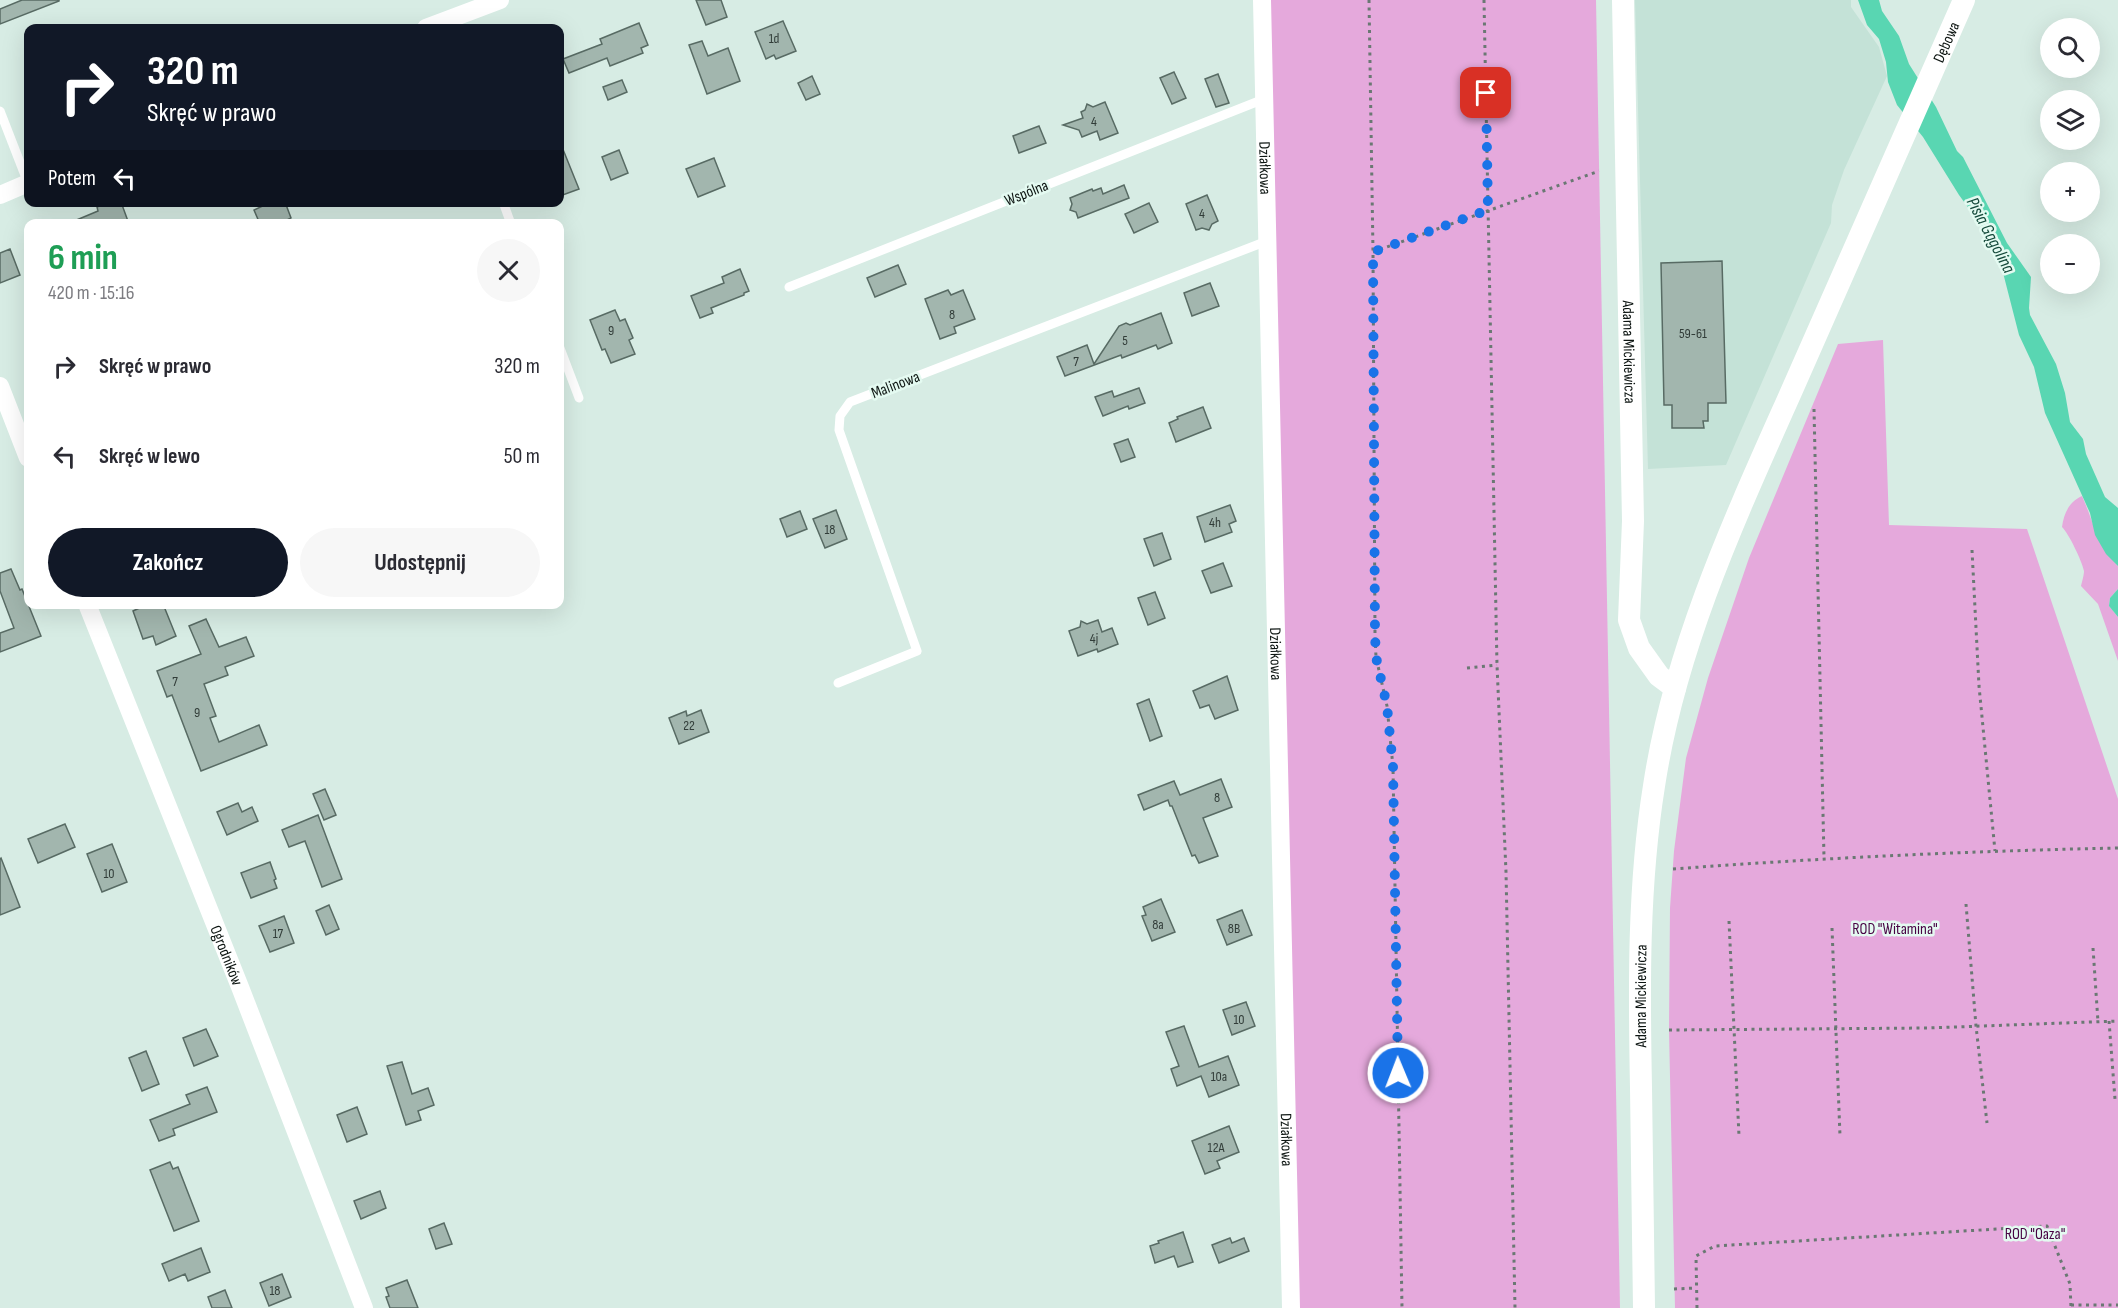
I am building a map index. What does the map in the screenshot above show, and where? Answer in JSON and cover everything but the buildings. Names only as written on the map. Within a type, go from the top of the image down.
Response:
[{"type":"street","points":[[442,24],[500,0]]},
{"type":"street","name":"Działkowa","points":[[1262,0],[1291,1308]]},
{"type":"street","name":"Adama Mickiewicza","points":[[1623,0],[1633,521],[1629,620],[1639,648],[1659,676],[1675,688]]},
{"type":"street","name":"Dębowa","points":[[1928,82],[1964,0]]},
{"type":"street","name":"Adama Mickiewicza","points":[[1644,1308],[1640,1032],[1641,916],[1645,855],[1654,786],[1675,688],[1688,641],[1744,498],[1928,82]]},
{"type":"street","points":[[0,195],[24,185]]},
{"type":"street","points":[[0,386],[24,448]]},
{"type":"street","name":"Ogrodników","points":[[89,609],[240,987],[364,1308]]},
{"type":"lane","name":"Wspólna","points":[[789,288],[1264,99]]},
{"type":"lane","points":[[0,111],[24,173]]},
{"type":"lane","name":"Malinowa","points":[[838,683],[917,651],[839,430],[840,416],[850,402],[1268,241]]},
{"type":"lane","points":[[564,359],[579,399]]},
{"type":"path","points":[[1369,0],[1375,635],[1376,657],[1387,706],[1393,767],[1402,1308]]},
{"type":"path","points":[[1484,0],[1497,666],[1506,872],[1515,1308]]},
{"type":"path","points":[[1373,252],[1599,171]]},
{"type":"path","points":[[1814,409],[1824,858]]},
{"type":"path","points":[[1972,550],[1979,686],[1995,851]]},
{"type":"path","points":[[1467,668],[1497,666]]},
{"type":"path","points":[[1673,869],[1824,858],[2118,848]]},
{"type":"path","points":[[1966,904],[1987,1124]]},
{"type":"path","points":[[1729,921],[1739,1136]]},
{"type":"path","points":[[1832,928],[1840,1136]]},
{"type":"path","points":[[2093,948],[2098,1022]]},
{"type":"path","points":[[2109,1021],[2115,1099]]},
{"type":"path","points":[[1670,1030],[1836,1029],[2118,1021]]},
{"type":"path","points":[[1697,1308],[1696,1256],[1715,1246],[2048,1226],[2070,1284],[2071,1307],[2118,1305]]},
{"type":"path","points":[[1674,1289],[1696,1288]]},
{"type":"shaded area","points":[[1635,0],[1851,0],[1851,7],[1879,47],[1887,76],[1844,170],[1832,205],[1831,223],[1726,465],[1648,469]]},
{"type":"green space","points":[[1269,0],[1596,0],[1620,1308],[1297,1308]]},
{"type":"green space","name":"ROD \"Witamina\"","points":[[1883,340],[1889,525],[2027,529],[2118,799],[2118,1308],[1675,1308],[1669,1030],[1670,908],[1674,851],[1686,758],[1708,678],[1749,558],[1838,344]]},
{"type":"green space","points":[[2082,496],[2104,549],[2118,566],[2118,589],[2110,598],[2109,606],[2118,617],[2118,661],[2098,604],[2081,586],[2083,567],[2072,541],[2062,527],[2068,508]]},
{"type":"water","name":"Pisia Gągolina","points":[[1858,0],[1879,0],[1882,11],[1899,36],[1909,64],[1936,107],[2007,243],[2031,277],[2030,315],[2056,364],[2065,393],[2070,422],[2083,439],[2086,454],[2105,497],[2118,508],[2118,566],[2106,554],[2095,535],[2090,513],[2045,413],[2034,367],[2019,335],[2000,261],[1984,229],[1959,195],[1923,137],[1897,105],[1888,82],[1886,62],[1879,39],[1867,25]]},
{"type":"water","points":[[2118,589],[2118,617],[2109,606],[2110,598]]},
{"type":"route","points":[[1398,1073],[1393,767],[1387,706],[1376,657],[1375,635],[1373,252],[1488,210],[1486,93]]},
{"type":"park label","name":"ROD \"Oaza\"","points":[[2035,1233]]}]
